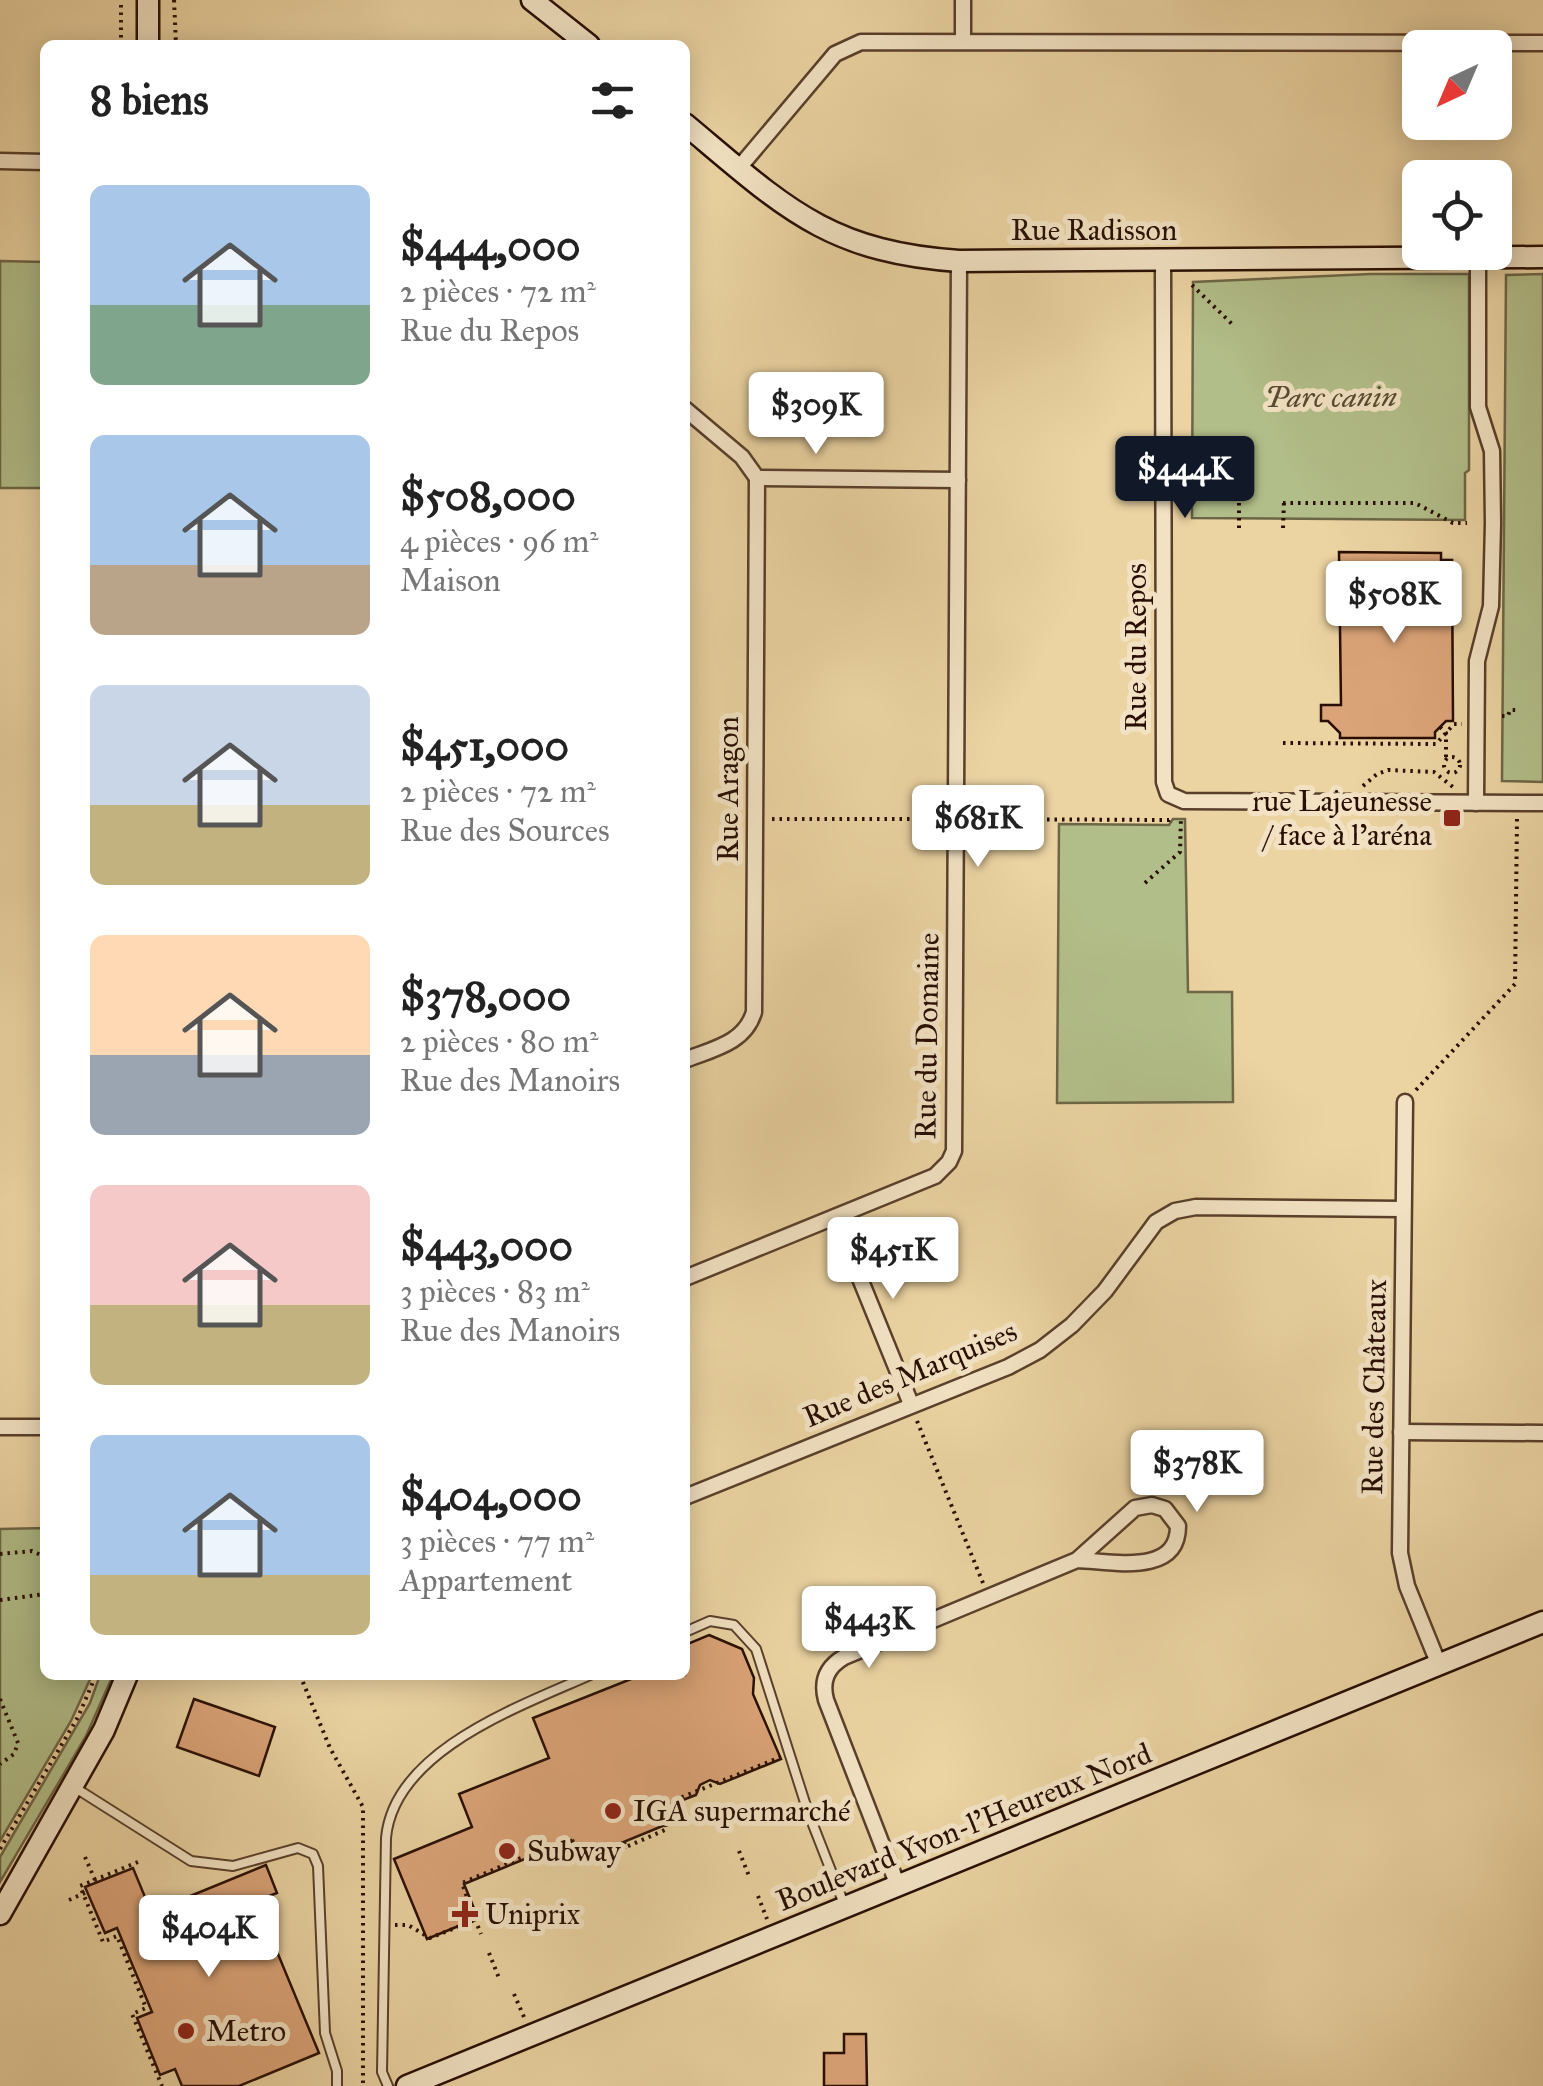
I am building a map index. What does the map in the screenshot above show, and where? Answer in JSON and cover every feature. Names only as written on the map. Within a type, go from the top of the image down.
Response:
[{"type":"street","points":[[148,0],[148,40]]},
{"type":"street","points":[[532,0],[584,40]]},
{"type":"street","points":[[963,0],[963,42]]},
{"type":"street","points":[[738,169],[841,50],[861,42],[1543,43]]},
{"type":"street","name":"Rue Radisson","points":[[690,128],[792,211],[837,236],[886,252],[960,261],[1402,257]]},
{"type":"street","points":[[0,162],[40,162]]},
{"type":"street","name":"Rue Radisson","points":[[1512,258],[1543,258]]},
{"type":"street","name":"Rue du Repos","points":[[1163,259],[1164,782],[1168,794],[1184,802],[1476,803]]},
{"type":"street","name":"Rue du Domaine","points":[[690,1276],[935,1176],[949,1162],[956,1145],[960,261]]},
{"type":"street","points":[[1478,270],[1478,407],[1492,452],[1493,522],[1491,606],[1476,661],[1476,803],[1543,803]]},
{"type":"street","points":[[690,413],[742,457],[757,478],[958,480]]},
{"type":"street","name":"Rue Aragon","points":[[690,1058],[735,1040],[753,1017],[757,478]]},
{"type":"street","name":"Rue des Châteaux","points":[[1404,1102],[1401,1564],[1439,1664]]},
{"type":"street","name":"Rue des Marquises","points":[[690,1495],[1008,1366],[1057,1338],[1105,1291],[1151,1227],[1174,1211],[1196,1207],[1404,1209]]},
{"type":"street","points":[[835,1216],[911,1404]]},
{"type":"street","points":[[0,1427],[40,1427]]},
{"type":"street","points":[[1401,1432],[1543,1432]]},
{"type":"street","points":[[898,1886],[826,1700],[828,1672],[844,1658],[1077,1560],[1122,1517],[1140,1506],[1164,1509],[1176,1522],[1175,1544],[1160,1559],[1077,1560]]},
{"type":"street","name":"Boulevard Yvon-l'Heureux Nord","points":[[407,2086],[1543,1622]]},
{"type":"street","points":[[0,1914],[110,1718],[125,1680]]},
{"type":"lane","points":[[690,1630],[710,1621],[734,1625],[756,1649],[808,1812],[845,1908]]},
{"type":"lane","points":[[388,2086],[382,2072],[386,1838],[393,1807],[421,1772],[477,1726],[579,1680]]},
{"type":"lane","points":[[73,1786],[191,1861],[233,1866],[298,1848],[314,1854],[318,1866],[325,2033],[337,2071],[337,2086]]},
{"type":"path","points":[[121,0],[121,40]]},
{"type":"path","points":[[174,0],[176,40]]},
{"type":"path","points":[[1192,286],[1233,324]]},
{"type":"path","points":[[1239,442],[1239,528]]},
{"type":"path","points":[[1283,528],[1284,502],[1414,503],[1453,523],[1468,523]]},
{"type":"path","points":[[1502,716],[1516,710]]},
{"type":"path","points":[[1436,744],[1454,724],[1466,724]]},
{"type":"path","points":[[1440,727],[1446,733],[1446,762]]},
{"type":"path","points":[[1283,743],[1446,744]]},
{"type":"path","points":[[1358,787],[1388,770],[1434,772],[1450,786],[1463,788]]},
{"type":"path","points":[[972,819],[1172,817]]},
{"type":"path","points":[[1144,883],[1180,852],[1181,817]]},
{"type":"path","points":[[755,819],[942,819]]},
{"type":"path","points":[[1404,1102],[1514,984],[1517,819]]},
{"type":"path","points":[[917,1421],[983,1582]]},
{"type":"path","points":[[0,1554],[32,1552],[40,1556]]},
{"type":"path","points":[[0,1600],[40,1595]]},
{"type":"path","points":[[0,1850],[78,1717],[94,1680]]},
{"type":"path","points":[[302,1680],[330,1748],[363,1807],[363,2086]]},
{"type":"path","points":[[0,1699],[18,1743],[14,1754],[0,1764]]},
{"type":"path","points":[[481,1934],[462,1883],[570,1837],[585,1862],[667,1829],[660,1806],[782,1756]]},
{"type":"path","points":[[721,1807],[731,1832]]},
{"type":"path","points":[[739,1851],[749,1876]]},
{"type":"path","points":[[85,1857],[95,1880]]},
{"type":"path","points":[[138,1862],[80,1886],[102,1942],[116,1936],[124,1954],[146,2008],[132,2014],[162,2086]]},
{"type":"path","points":[[69,1900],[85,1893]]},
{"type":"path","points":[[758,1896],[767,1919]]},
{"type":"path","points":[[362,1902],[374,1907]]},
{"type":"path","points":[[393,1925],[408,1926],[430,1938],[475,1919]]},
{"type":"path","points":[[489,1954],[499,1978]]},
{"type":"path","points":[[514,1994],[524,2019]]},
{"type":"green space","points":[[0,261],[40,262],[40,488],[0,488]]},
{"type":"green space","name":"Parc canin","points":[[1469,274],[1469,470],[1465,473],[1465,520],[1192,518],[1193,282]]},
{"type":"green space","points":[[1543,274],[1543,782],[1502,781],[1506,275]]},
{"type":"green space","points":[[1173,819],[1185,819],[1188,992],[1232,992],[1233,1102],[1057,1103],[1059,824],[1169,825]]},
{"type":"green space","points":[[40,1528],[40,1680],[90,1680],[71,1721],[0,1841],[0,1529]]},
{"type":"green space","points":[[98,1680],[111,1680],[86,1736],[0,1882],[0,1857],[90,1703]]},
{"type":"building","points":[[1339,552],[1441,553],[1441,560],[1452,560],[1453,721],[1446,721],[1435,732],[1435,738],[1340,738],[1328,721],[1321,721],[1321,705],[1341,705]]},
{"type":"building","points":[[709,1635],[742,1649],[754,1678],[753,1694],[781,1759],[720,1784],[710,1780],[700,1785],[696,1795],[659,1809],[665,1825],[580,1860],[571,1840],[464,1884],[478,1918],[427,1939],[394,1859],[472,1827],[459,1794],[549,1758],[533,1718],[628,1680],[690,1680],[690,1643]]},
{"type":"building","points":[[194,1699],[275,1727],[259,1776],[177,1747]]},
{"type":"building","points":[[266,1865],[277,1893],[256,1901],[319,2053],[239,2086],[182,2086],[175,2069],[160,2075],[137,2018],[152,2012],[117,1928],[105,1933],[85,1887],[133,1868],[147,1902],[157,1898],[161,1908]]},
{"type":"building","points":[[844,2034],[866,2034],[867,2086],[824,2086],[824,2053],[844,2053]]},
{"type":"place","name":"rue Lajeunesse / face à l'aréna","points":[[1452,818]]},
{"type":"place","name":"IGA supermarché","points":[[613,1811]]},
{"type":"place","name":"Subway","points":[[507,1851]]},
{"type":"place","name":"Uniprix","points":[[465,1914]]},
{"type":"place","name":"Metro","points":[[186,2031]]}]
